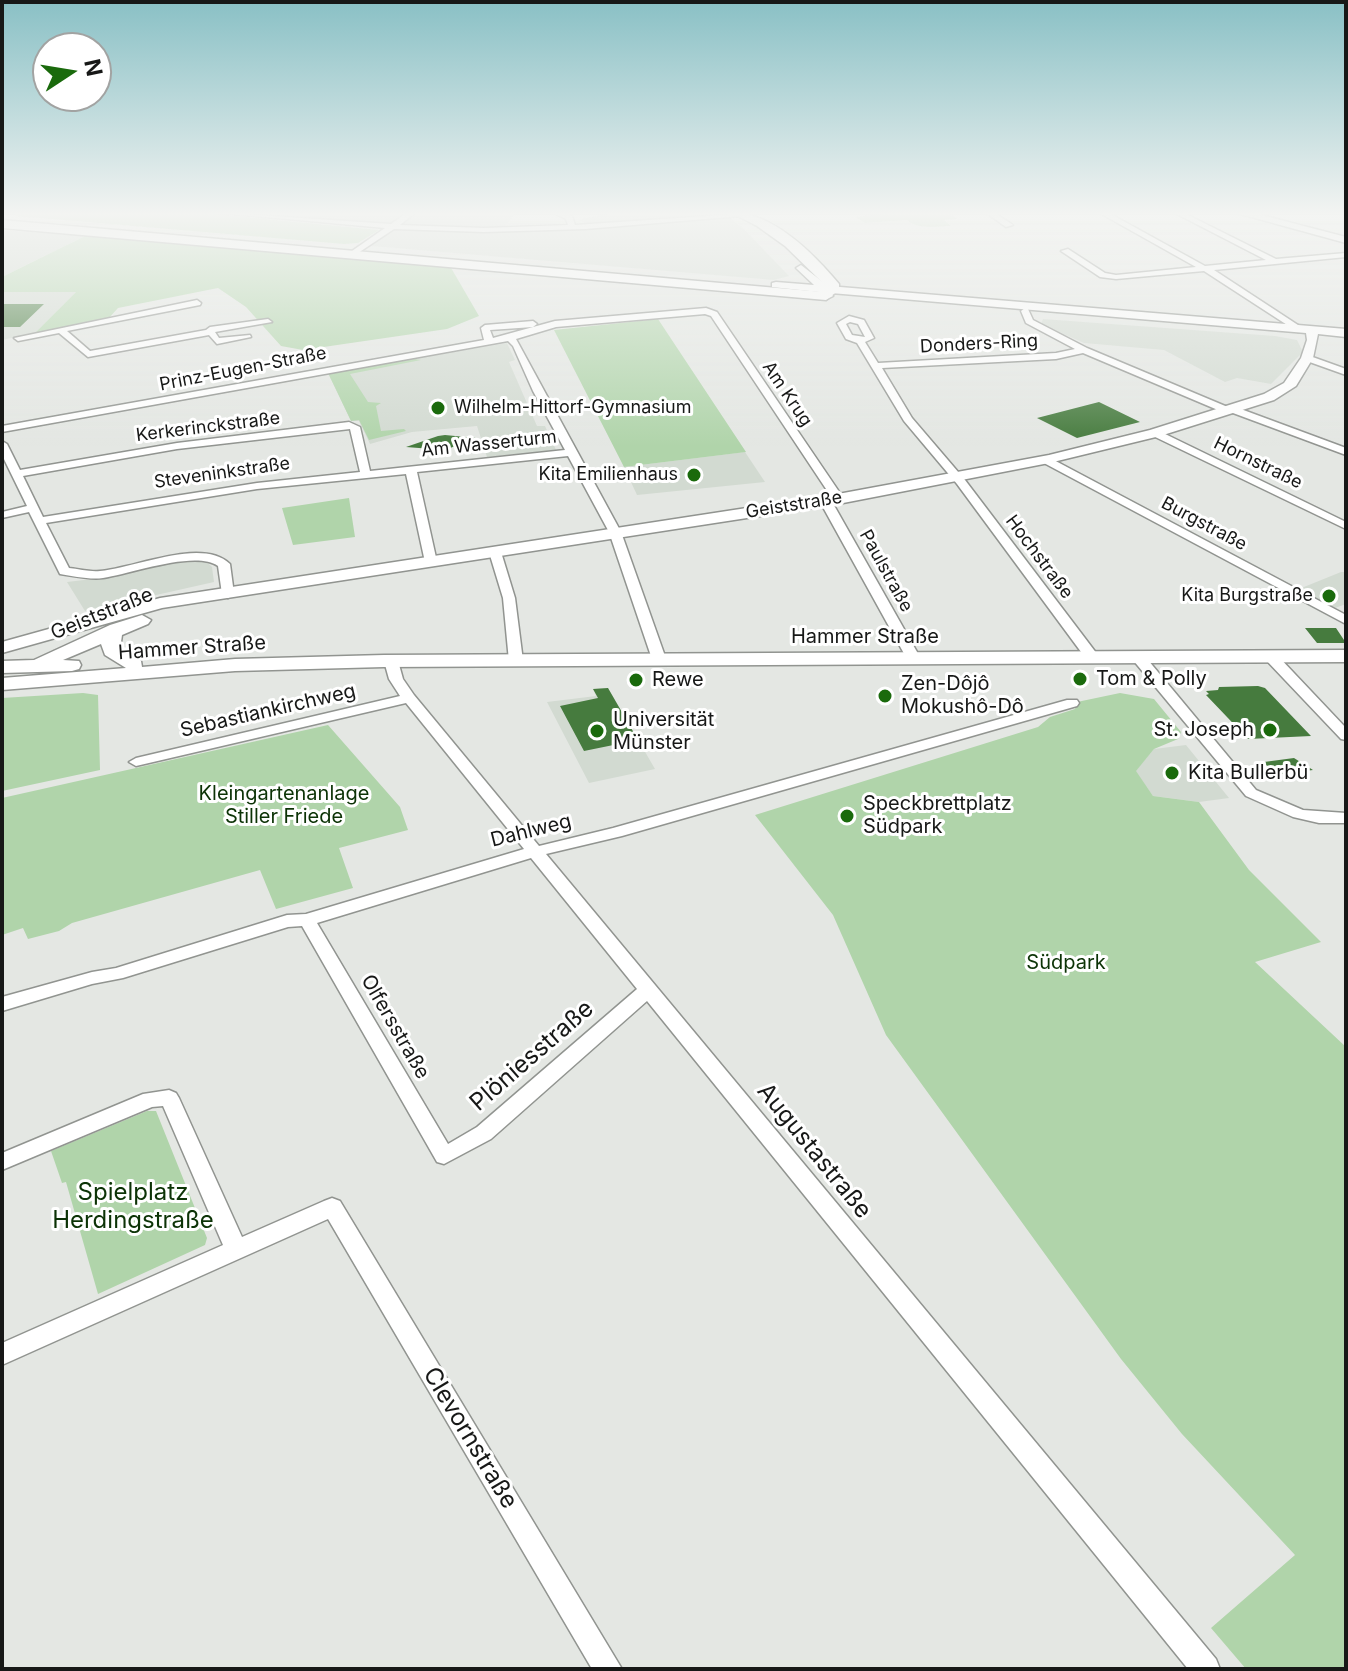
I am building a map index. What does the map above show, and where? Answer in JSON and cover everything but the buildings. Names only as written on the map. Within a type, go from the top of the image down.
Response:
[{"type":"main road","points":[[803,290],[1307,332]]},
{"type":"main road","points":[[812,290],[1025,311],[1346,335]]},
{"type":"main road","name":"Geiststraße","points":[[2,648],[223,594],[831,500],[1046,460],[1155,433],[1269,397],[1289,386],[1307,358],[1307,332]]},
{"type":"main road","points":[[110,623],[111,651],[134,665]]},
{"type":"main road","name":"Geiststraße","points":[[2,673],[34,665],[110,623]]},
{"type":"main road","name":"Hammer Straße","points":[[2,684],[235,665],[366,664],[388,661],[1346,656]]},
{"type":"main road","name":"Hammer Straße","points":[[2,667],[275,658],[367,658],[388,661]]},
{"type":"main road","points":[[34,665],[58,680]]},
{"type":"street","points":[[1239,290],[1307,332]]},
{"type":"street","points":[[18,338],[197,303]]},
{"type":"street","name":"Prinz-Eugen-Straße","points":[[489,341],[485,328],[546,326],[706,311]]},
{"type":"street","name":"Am Krug","points":[[706,311],[713,313],[730,336],[831,500]]},
{"type":"street","points":[[1025,311],[1029,321],[1037,328],[1084,350],[1231,410],[1346,452]]},
{"type":"street","points":[[61,330],[88,354],[268,322]]},
{"type":"street","name":"Prinz-Eugen-Straße","points":[[2,429],[510,338],[546,326]]},
{"type":"street","points":[[211,332],[217,341],[247,337]]},
{"type":"street","points":[[510,338],[517,345],[615,532],[659,659]]},
{"type":"street","points":[[860,341],[908,419],[957,478]]},
{"type":"street","name":"Donders-Ring","points":[[874,366],[1056,356],[1084,350]]},
{"type":"street","points":[[1307,358],[1346,372]]},
{"type":"street","name":"Kerkerinckstraße","points":[[10,467],[349,425],[355,427],[366,476]]},
{"type":"street","name":"Hornstraße","points":[[1155,433],[1346,526]]},
{"type":"street","points":[[2,444],[10,467],[38,521]]},
{"type":"street","name":"Am Wasserturm","points":[[411,471],[571,453]]},
{"type":"street","name":"Burgstraße","points":[[1046,460],[1346,620]]},
{"type":"street","points":[[411,471],[431,562]]},
{"type":"street","name":"Steveninkstraße","points":[[38,521],[243,488],[411,471]]},
{"type":"street","name":"Hochstraße","points":[[957,478],[1092,657]]},
{"type":"street","name":"Paulstraße","points":[[831,500],[914,659]]},
{"type":"street","points":[[2,515],[32,508]]},
{"type":"street","name":"Geiststraße","points":[[38,521],[61,568],[69,573],[99,575],[181,558],[209,557],[224,564],[223,594]]},
{"type":"street","points":[[495,552],[509,598],[516,661]]},
{"type":"street","points":[[1138,657],[1251,793],[1299,814],[1346,818]]},
{"type":"street","points":[[1271,657],[1346,736]]},
{"type":"street","name":"Augustastraße","points":[[388,661],[409,698],[1206,1669]]},
{"type":"street","name":"Sebastiankirchweg","points":[[136,762],[409,698]]},
{"type":"street","name":"Dahlweg","points":[[2,1004],[92,978],[117,974],[287,921],[307,920],[537,852],[1072,703]]},
{"type":"street","name":"Olfersstraße","points":[[307,920],[444,1156]]},
{"type":"street","name":"Plöniesstraße","points":[[444,1156],[484,1133],[648,990]]},
{"type":"street","points":[[2,1162],[150,1099],[169,1098],[237,1251],[2,1354]]},
{"type":"street","name":"Clevornstraße","points":[[237,1251],[332,1207],[608,1669]]},
{"type":"shaded area","points":[[77,291],[35,333],[2,340],[2,292]]},
{"type":"shaded area","points":[[1043,319],[1275,336],[1297,340],[1303,352],[1271,384],[1237,378],[1225,382],[1164,350],[1084,343],[1041,324]]},
{"type":"shaded area","name":"Wilhelm-Hittorf-Gymnasium","points":[[507,343],[515,360],[509,362],[537,426],[545,426],[556,450],[487,457],[477,426],[412,432],[370,444],[359,421],[351,421],[328,373]]},
{"type":"shaded area","name":"Kita Emilienhaus","points":[[745,452],[765,482],[637,495],[624,467]]},
{"type":"shaded area","points":[[181,560],[207,562],[212,567],[214,582],[85,611],[67,582],[117,576]]},
{"type":"shaded area","name":"Kita Burgstraße","points":[[1346,572],[1346,604],[1335,608],[1299,589]]},
{"type":"shaded area","name":"Universität Münster","points":[[608,688],[655,769],[589,783],[547,702],[596,696],[593,689]]},
{"type":"shaded area","name":"Kita Bullerbü","points":[[1186,745],[1229,798],[1199,802],[1153,796],[1135,771],[1154,749]]},
{"type":"green space","points":[[208,290],[118,308],[109,318],[35,333],[76,292],[2,292]]},
{"type":"green space","points":[[221,290],[464,290],[479,316],[447,329],[303,350],[281,346],[246,307]]},
{"type":"green space","points":[[658,319],[746,452],[624,467],[554,330]]},
{"type":"green space","points":[[421,360],[350,374],[368,402],[381,403],[376,406],[381,431],[406,431],[369,440],[359,420],[351,421],[328,373]]},
{"type":"green space","points":[[349,498],[355,537],[293,545],[282,508]]},
{"type":"green space","points":[[83,693],[98,695],[100,770],[2,791],[2,698]]},
{"type":"green space","name":"Südpark","points":[[1120,693],[1154,699],[1181,732],[1178,739],[1154,749],[1136,771],[1153,796],[1199,802],[1249,870],[1321,942],[1255,962],[1346,1047],[1346,1669],[1246,1669],[1211,1628],[1295,1555],[1182,1434],[1121,1359],[886,1035],[833,915],[755,815],[1038,727],[1050,717],[1075,709],[1077,702]]},
{"type":"green space","name":"Kleingartenanlage Stiller Friede","points":[[328,725],[400,807],[408,830],[339,848],[353,888],[276,909],[260,870],[72,923],[59,931],[28,939],[23,928],[2,935],[2,798]]},
{"type":"green space","name":"Spielplatz Herdingstraße","points":[[147,1111],[156,1111],[207,1238],[205,1245],[98,1294],[66,1182],[62,1183],[51,1151]]},
{"type":"place","name":"Wilhelm-Hittorf-Gymnasium","points":[[438,408]]},
{"type":"place","name":"Kita Emilienhaus","points":[[694,475]]},
{"type":"place","name":"Kita Burgstraße","points":[[1329,596]]},
{"type":"place","name":"Tom & Polly","points":[[1080,679]]},
{"type":"place","name":"Rewe","points":[[636,680]]},
{"type":"place","name":"Zen-Dôjô Mokushô-Dô","points":[[885,696]]},
{"type":"place","name":"St. Joseph","points":[[1270,730]]},
{"type":"place","name":"Universität Münster","points":[[597,731]]},
{"type":"place","name":"Kita Bullerbü","points":[[1172,773]]},
{"type":"place","name":"Speckbrettplatz Südpark","points":[[847,816]]}]
